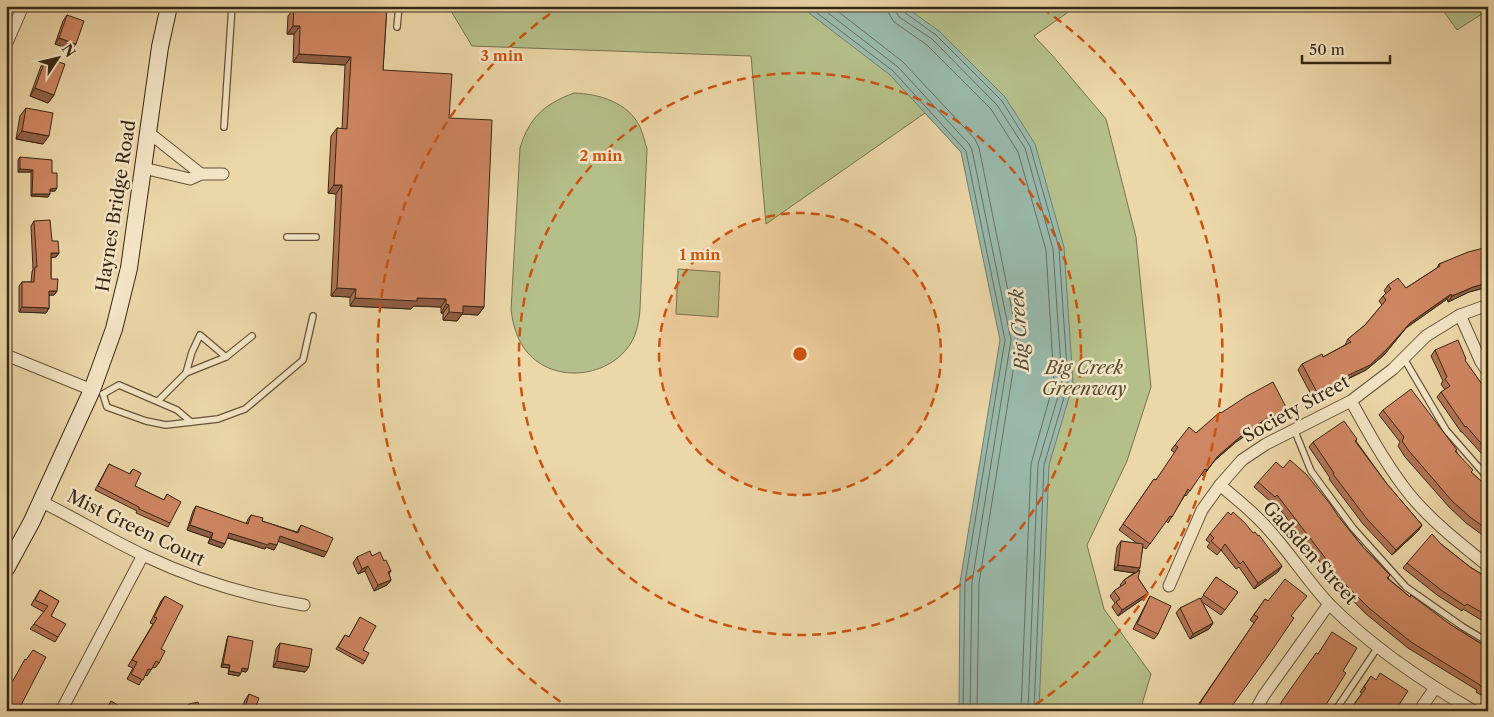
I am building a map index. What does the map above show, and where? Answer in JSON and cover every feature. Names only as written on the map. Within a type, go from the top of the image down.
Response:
[{"type":"main road","name":"Haynes Bridge Road","points":[[6,569],[98,392],[129,268],[160,47],[168,6]]},
{"type":"street","points":[[6,45],[23,6]]},
{"type":"street","points":[[148,132],[201,174]]},
{"type":"street","points":[[143,168],[190,178],[201,174],[223,174]]},
{"type":"street","name":"Society Street","points":[[1169,586],[1202,510],[1220,485],[1242,460],[1266,444],[1351,400],[1393,369],[1426,336],[1460,315],[1488,305]]},
{"type":"street","points":[[1460,315],[1481,362],[1488,372]]},
{"type":"street","points":[[6,356],[98,392]]},
{"type":"street","points":[[1351,400],[1376,447],[1404,488],[1444,531],[1488,566]]},
{"type":"street","name":"Gadsden Street","points":[[1220,485],[1270,531],[1329,604],[1378,647],[1435,688],[1474,711]]},
{"type":"street","name":"Mist Green Court","points":[[40,501],[143,555],[185,574],[269,600],[304,605]]},
{"type":"street","points":[[61,711],[143,555]]},
{"type":"street","points":[[1255,711],[1264,695],[1329,604]]},
{"type":"street","points":[[1419,711],[1435,688]]},
{"type":"lane","points":[[224,127],[232,6]]},
{"type":"lane","points":[[397,27],[399,6]]},
{"type":"lane","points":[[287,237],[316,236]]},
{"type":"lane","points":[[191,422],[177,410],[118,384],[98,392],[107,407],[146,421],[166,425],[218,419],[245,409],[303,360],[313,316]]},
{"type":"lane","points":[[186,373],[192,352],[200,335],[226,357]]},
{"type":"lane","points":[[158,401],[186,373],[226,357],[252,336]]},
{"type":"lane","points":[[1403,357],[1446,430],[1488,478]]},
{"type":"lane","points":[[1294,429],[1311,471],[1354,528],[1406,587],[1488,642]]},
{"type":"lane","points":[[1335,711],[1378,647]]},
{"type":"green space","name":"Big Creek Greenway","points":[[448,6],[1077,6],[1034,36],[1106,119],[1136,237],[1151,387],[1127,461],[1087,545],[1104,609],[1151,674],[1140,711],[1015,711],[1037,242],[961,152],[925,113],[766,224],[751,56],[472,46]]},
{"type":"green space","points":[[1440,6],[1488,6],[1488,10],[1457,30]]},
{"type":"green space","points":[[574,93],[593,95],[612,101],[628,111],[640,127],[647,149],[640,309],[636,331],[631,343],[622,355],[610,363],[582,373],[567,373],[552,369],[539,362],[527,352],[514,327],[511,310],[520,148],[528,128],[539,113],[554,102]]},
{"type":"green space","points":[[678,269],[720,272],[718,317],[676,314]]},
{"type":"water","name":"Big Creek","points":[[800,6],[904,6],[939,31],[1005,97],[1035,144],[1064,247],[1073,384],[1049,465],[1039,711],[959,711],[960,582],[1000,340],[961,152],[890,75]]},
{"type":"building","points":[[301,6],[387,6],[383,70],[452,74],[449,118],[492,120],[484,307],[463,306],[463,313],[449,312],[449,305],[446,304],[446,299],[417,298],[417,301],[355,298],[356,289],[337,288],[342,185],[334,185],[337,128],[347,129],[351,57],[299,54],[300,26],[293,26],[294,8],[301,9]]},
{"type":"building","points":[[67,15],[84,21],[76,44],[59,38]]},
{"type":"building","points":[[46,58],[65,64],[54,95],[35,88]]},
{"type":"building","points":[[26,108],[53,113],[49,136],[22,131]]},
{"type":"building","points":[[20,157],[52,160],[52,173],[57,173],[57,188],[50,189],[50,194],[32,194],[33,170],[20,169]]},
{"type":"building","points":[[50,220],[52,241],[58,241],[59,253],[51,253],[51,279],[58,279],[57,291],[49,291],[49,308],[22,307],[22,282],[34,282],[35,267],[37,267],[34,221]]},
{"type":"building","points":[[1488,247],[1488,283],[1452,296],[1451,294],[1410,323],[1370,365],[1336,381],[1338,384],[1318,394],[1302,364],[1322,354],[1323,357],[1351,342],[1348,339],[1365,325],[1386,300],[1383,296],[1391,289],[1388,285],[1398,278],[1406,288],[1440,266],[1439,264],[1468,252]]},
{"type":"building","points":[[1458,340],[1465,360],[1488,393],[1488,447],[1486,449],[1465,427],[1441,392],[1450,386],[1445,379],[1447,377],[1435,350]]},
{"type":"building","points":[[1273,382],[1287,409],[1267,418],[1240,437],[1218,456],[1207,470],[1205,469],[1190,491],[1188,489],[1172,517],[1170,516],[1150,544],[1123,524],[1154,479],[1156,480],[1178,447],[1175,445],[1189,427],[1196,433],[1220,412]]},
{"type":"building","points":[[1411,389],[1457,450],[1455,451],[1473,470],[1471,472],[1488,487],[1488,530],[1452,501],[1409,451],[1402,441],[1404,437],[1383,410]]},
{"type":"building","points":[[1344,421],[1357,439],[1355,441],[1387,484],[1422,525],[1396,550],[1367,519],[1333,474],[1313,442]]},
{"type":"building","points":[[1290,460],[1306,474],[1363,547],[1390,575],[1387,578],[1410,597],[1411,595],[1451,625],[1488,648],[1488,691],[1411,642],[1370,609],[1334,573],[1336,572],[1277,495],[1275,497],[1258,482],[1276,462],[1283,468]]},
{"type":"building","points":[[109,464],[130,474],[133,469],[141,473],[135,486],[164,500],[167,494],[181,502],[170,523],[139,509],[139,507],[98,486]]},
{"type":"building","points":[[196,506],[248,524],[251,515],[263,518],[262,521],[298,533],[301,525],[333,538],[327,552],[280,536],[277,545],[269,543],[268,545],[229,533],[225,544],[211,539],[213,533],[190,525]]},
{"type":"building","points":[[1228,512],[1231,515],[1233,512],[1253,533],[1255,532],[1259,535],[1282,566],[1258,583],[1243,561],[1240,564],[1225,544],[1221,550],[1211,541],[1214,538],[1210,534]]},
{"type":"building","points":[[1432,534],[1441,544],[1470,567],[1488,578],[1488,616],[1467,604],[1465,606],[1407,563]]},
{"type":"building","points":[[1121,541],[1143,544],[1140,568],[1118,565]]},
{"type":"building","points":[[370,551],[372,556],[380,552],[384,561],[386,560],[391,571],[388,572],[391,580],[378,585],[368,566],[362,569],[357,557]]},
{"type":"building","points":[[1140,570],[1138,578],[1148,593],[1122,610],[1116,602],[1120,599],[1114,591],[1126,583],[1124,580]]},
{"type":"building","points":[[1216,577],[1238,592],[1225,610],[1203,595]]},
{"type":"building","points":[[1285,579],[1307,596],[1291,616],[1294,618],[1230,711],[1197,711],[1202,700],[1258,617],[1254,615],[1265,599],[1268,601]]},
{"type":"building","points":[[40,590],[59,601],[51,616],[66,624],[58,637],[34,624],[48,606],[35,600]]},
{"type":"building","points":[[165,596],[183,606],[161,649],[165,651],[159,663],[156,661],[151,670],[148,669],[143,680],[131,674],[137,662],[132,660],[157,618],[154,617]]},
{"type":"building","points":[[1150,596],[1171,606],[1158,634],[1137,624]]},
{"type":"building","points":[[1200,598],[1213,623],[1193,634],[1180,608]]},
{"type":"building","points":[[360,617],[376,626],[363,650],[369,653],[365,661],[338,647],[345,635],[349,637]]},
{"type":"building","points":[[1332,632],[1357,648],[1343,671],[1346,673],[1322,711],[1277,711],[1282,701],[1316,653],[1318,654]]},
{"type":"building","points":[[228,636],[253,641],[248,669],[242,668],[241,673],[229,671],[230,665],[223,664]]},
{"type":"building","points":[[280,643],[312,649],[309,667],[277,661]]},
{"type":"building","points":[[33,650],[46,657],[18,711],[6,711],[6,693],[25,659]]},
{"type":"building","points":[[1380,673],[1408,691],[1395,711],[1351,711],[1366,688],[1364,687],[1371,676],[1376,680]]},
{"type":"building","points":[[249,694],[259,698],[256,706],[268,711],[244,711]]},
{"type":"building","points":[[111,701],[128,711],[105,711]]},
{"type":"building","points":[[198,702],[200,708],[207,707],[208,711],[183,711],[190,709],[189,704]]}]
